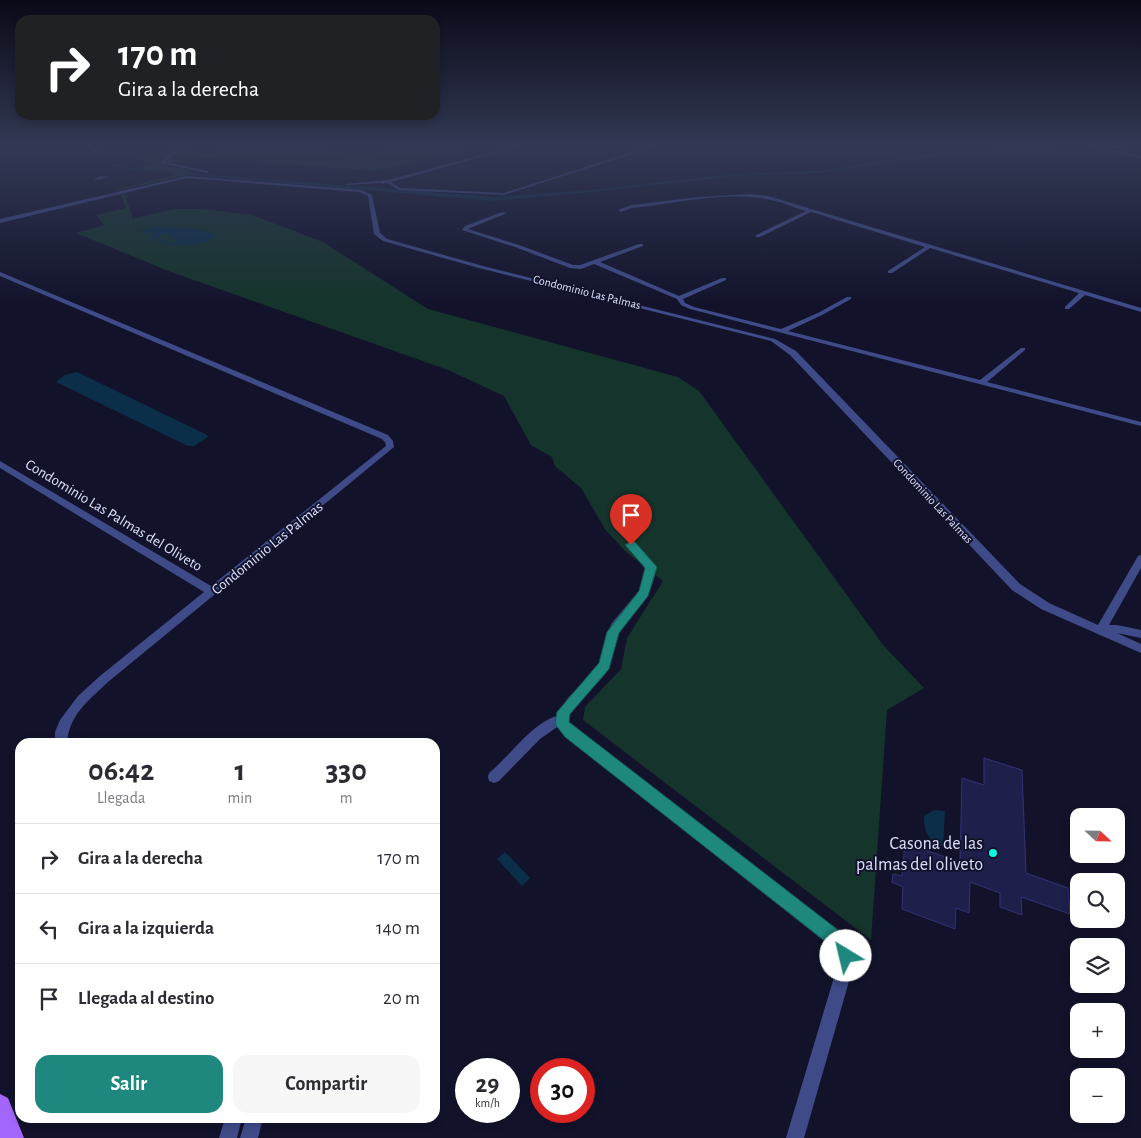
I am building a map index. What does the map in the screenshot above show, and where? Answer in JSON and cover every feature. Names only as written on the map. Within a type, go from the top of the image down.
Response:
[{"type":"main road","points":[[0,1106],[12,1138]]},
{"type":"street","points":[[0,221],[87,198]]},
{"type":"street","name":"Condominio Las Palmas","points":[[372,198],[377,234],[385,240],[481,267],[757,335],[784,345],[1006,578],[1046,606],[1141,649]]},
{"type":"street","points":[[621,210],[631,207],[725,198]]},
{"type":"street","points":[[769,198],[1141,310]]},
{"type":"street","points":[[758,236],[810,211]]},
{"type":"street","points":[[504,213],[467,227],[465,230],[517,246],[570,267],[579,267],[640,245]]},
{"type":"street","points":[[890,272],[930,246]]},
{"type":"street","points":[[594,262],[679,298],[683,304],[692,308],[1141,424]]},
{"type":"street","name":"Condominio Las Palmas","points":[[0,274],[385,438],[389,441],[390,447],[89,693],[68,717],[63,728],[62,738]]},
{"type":"street","points":[[679,298],[724,279]]},
{"type":"street","points":[[1067,308],[1083,293]]},
{"type":"street","points":[[782,331],[849,298]]},
{"type":"street","points":[[981,383],[1023,348]]},
{"type":"street","name":"Condominio Las Palmas del Oliveto","points":[[0,464],[212,592]]},
{"type":"street","points":[[631,545],[651,567],[644,593],[611,634],[606,660],[601,671],[565,711],[561,720],[563,726],[570,733],[829,934],[843,947],[846,964],[795,1138]]},
{"type":"street","points":[[1101,630],[1141,559]]},
{"type":"street","name":"Condominio Las Palmas","points":[[1101,630],[1117,629],[1141,634]]},
{"type":"street","points":[[494,777],[516,758],[543,728],[549,723],[561,720]]},
{"type":"street","points":[[228,1138],[232,1123]]},
{"type":"street","points":[[249,1138],[254,1123]]},
{"type":"green space","points":[[122,198],[126,198],[133,219],[174,209],[201,209],[252,215],[323,242],[428,309],[678,377],[699,391],[883,645],[924,688],[887,710],[871,940],[583,720],[585,707],[621,669],[627,638],[663,581],[625,551],[605,529],[581,488],[555,466],[552,457],[531,445],[504,396],[448,370],[171,272],[76,233],[104,225],[96,215],[126,208]]},
{"type":"water","points":[[152,227],[196,229],[217,235],[205,242],[178,245],[162,243],[156,240],[162,239],[171,243],[178,240],[164,233],[155,239],[149,236],[155,234],[153,232],[146,235],[140,232]]},
{"type":"water","points":[[77,372],[208,437],[194,446],[188,446],[56,382],[65,375]]},
{"type":"water","points":[[934,810],[945,811],[943,847],[930,839],[925,826],[924,816]]},
{"type":"water","points":[[505,852],[530,878],[522,886],[497,859]]},
{"type":"building","name":"Casona de las palmas del oliveto","points":[[984,758],[1022,770],[1026,873],[1068,888],[1070,914],[1021,897],[1022,915],[1000,907],[1000,893],[970,882],[969,913],[956,908],[955,929],[902,909],[903,887],[892,882],[893,874],[902,876],[905,843],[960,862],[962,778],[984,785]]},
{"type":"waterway","points":[[483,198],[505,198]]},
{"type":"place","name":"Casona de las palmas del oliveto","points":[[993,853]]},
{"type":"route","points":[[631,545],[651,567],[644,593],[636,606],[611,634],[608,654],[601,671],[564,712],[561,718],[562,724],[570,733],[836,939],[843,947],[846,956]]}]
